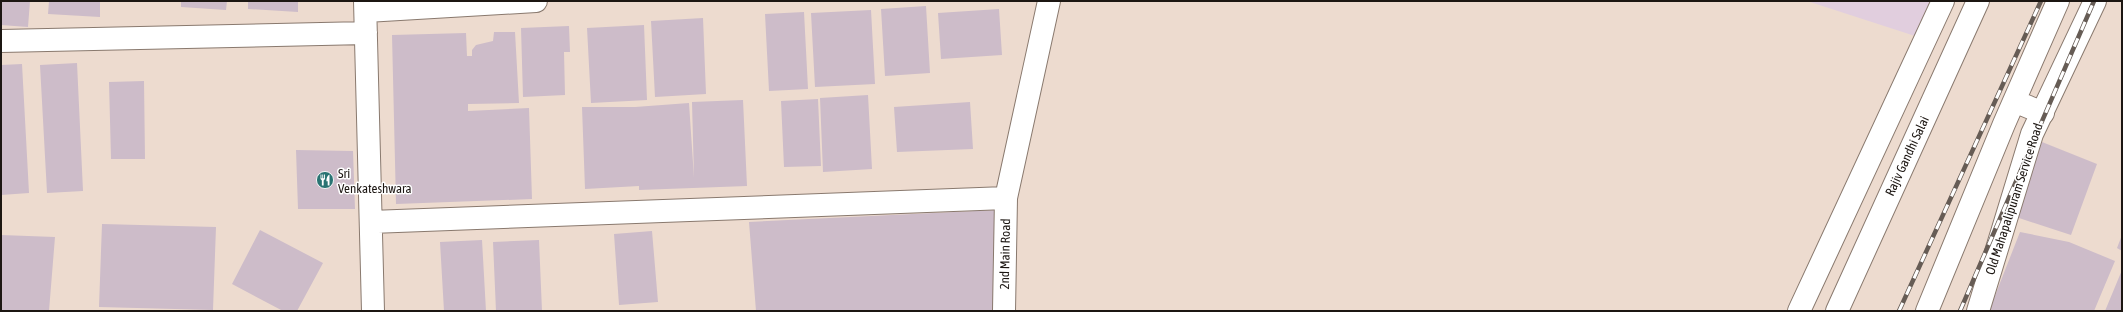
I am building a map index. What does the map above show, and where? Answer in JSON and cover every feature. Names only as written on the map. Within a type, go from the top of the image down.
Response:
[{"type":"street","points":[[373,311],[365,6],[536,1]]},
{"type":"street","name":"2nd Main Road","points":[[1004,311],[1006,198],[1049,1]]},
{"type":"street","points":[[1799,311],[1943,1]]},
{"type":"street","name":"Rajiv Gandhi Salai","points":[[1837,311],[1978,1]]},
{"type":"street","points":[[1927,311],[2014,101],[2058,1]]},
{"type":"street","name":"Old Mahapalipuram Service Road","points":[[1978,311],[2032,134],[2095,1]]},
{"type":"street","points":[[1,41],[366,33]]},
{"type":"street","points":[[2014,101],[2043,113]]},
{"type":"street","points":[[371,222],[1006,198]]},
{"type":"shaded area","points":[[1807,1],[1930,1],[1915,36]]},
{"type":"building","points":[[1,1],[30,1],[28,27],[1,25]]},
{"type":"building","points":[[49,1],[100,1],[100,17],[48,14]]},
{"type":"building","points":[[181,1],[227,1],[226,10],[181,7]]},
{"type":"building","points":[[248,1],[298,1],[298,12],[248,9]]},
{"type":"building","points":[[926,6],[930,73],[885,76],[881,9]]},
{"type":"building","points":[[999,9],[1002,55],[941,59],[938,13]]},
{"type":"building","points":[[871,10],[875,84],[815,87],[811,13]]},
{"type":"building","points":[[804,12],[808,89],[769,91],[765,14]]},
{"type":"building","points":[[703,18],[706,94],[655,97],[651,21]]},
{"type":"building","points":[[644,25],[647,100],[591,103],[587,28]]},
{"type":"building","points":[[569,26],[570,52],[564,52],[565,95],[523,97],[521,28]]},
{"type":"building","points":[[494,32],[515,32],[519,103],[468,104],[468,111],[529,108],[532,199],[396,204],[392,35],[466,33],[467,56],[472,56],[472,50],[476,45],[493,41]]},
{"type":"building","points":[[77,63],[83,191],[47,193],[40,65]]},
{"type":"building","points":[[22,64],[29,193],[1,195],[1,65]]},
{"type":"building","points":[[144,81],[145,159],[111,159],[109,82]]},
{"type":"building","points":[[868,95],[872,169],[823,172],[820,98]]},
{"type":"building","points":[[818,99],[821,166],[784,167],[781,101]]},
{"type":"building","points":[[743,100],[747,186],[639,190],[639,186],[585,189],[582,107],[635,107],[689,103],[694,178],[692,102]]},
{"type":"building","points":[[970,102],[973,149],[897,152],[894,107]]},
{"type":"building","points":[[2042,142],[2097,164],[2071,235],[2013,216]]},
{"type":"building","name":"Sri Venkateshwara","points":[[296,150],[353,151],[355,209],[298,209]]},
{"type":"building","points":[[996,210],[996,311],[756,311],[749,222]]},
{"type":"building","points":[[102,224],[216,227],[213,310],[99,307]]},
{"type":"building","points":[[260,230],[323,263],[297,311],[283,311],[232,284]]},
{"type":"building","points":[[652,231],[658,302],[619,305],[614,234]]},
{"type":"building","points":[[2020,232],[2069,242],[2115,261],[2094,311],[1989,311]]},
{"type":"building","points":[[1,235],[55,237],[49,311],[1,311]]},
{"type":"building","points":[[2122,235],[2122,251],[2117,248]]},
{"type":"building","points":[[482,240],[486,311],[444,311],[440,242]]},
{"type":"building","points":[[539,240],[542,311],[496,311],[493,242]]},
{"type":"building","points":[[2122,270],[2122,311],[2105,311]]},
{"type":"railway","points":[[1899,311],[2041,1]]},
{"type":"railway","points":[[1960,311],[2094,1]]},
{"type":"place","name":"Sri Venkateshwara","points":[[325,180]]}]
